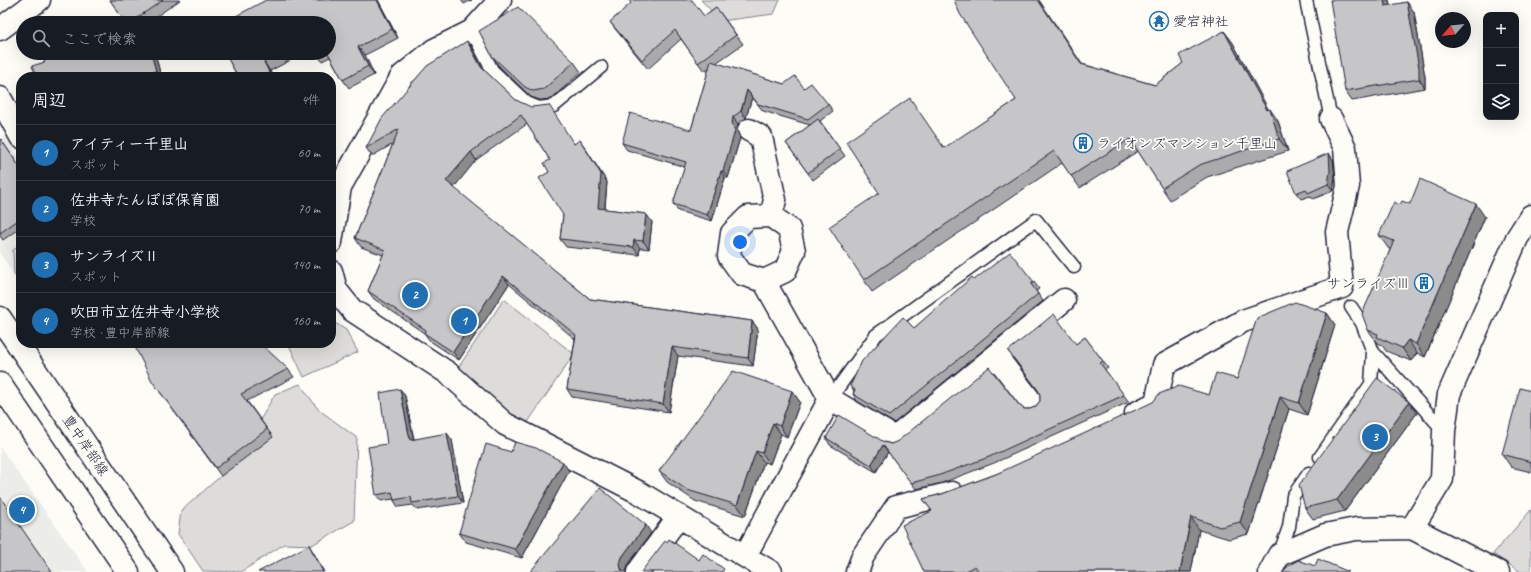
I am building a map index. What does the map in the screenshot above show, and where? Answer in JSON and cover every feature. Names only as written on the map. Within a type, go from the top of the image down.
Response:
[{"type":"street","points":[[17,16],[39,0]]},
{"type":"street","points":[[336,190],[402,76],[434,50],[472,31],[500,0]]},
{"type":"street","points":[[0,29],[16,17]]},
{"type":"street","points":[[0,98],[16,128]]},
{"type":"street","points":[[1120,420],[1156,403],[1164,365],[1243,321],[1346,297],[1337,232],[1348,186],[1345,148],[1331,119]]},
{"type":"street","points":[[749,130],[761,137],[775,200],[771,216]]},
{"type":"street","points":[[771,216],[789,229],[794,251],[785,271],[764,280],[742,274],[729,256],[732,233],[748,217],[771,216]]},
{"type":"street","points":[[1412,528],[1442,479],[1444,431],[1449,394],[1517,238],[1531,216]]},
{"type":"street","points":[[764,280],[830,399],[895,438],[1064,300]]},
{"type":"street","points":[[336,290],[352,310],[448,373],[505,424],[640,493],[771,572]]},
{"type":"street","name":"豊中岸部線","points":[[0,318],[16,342]]},
{"type":"street","name":"豊中岸部線","points":[[20,348],[172,572]]},
{"type":"street","points":[[996,356],[1033,404]]},
{"type":"street","points":[[0,384],[128,572]]},
{"type":"street","points":[[745,556],[830,399]]},
{"type":"street","points":[[856,572],[863,556],[896,507],[946,495],[973,485]]},
{"type":"street","points":[[638,572],[679,516]]},
{"type":"street","points":[[1274,564],[1325,535],[1356,529],[1412,528],[1498,572]]},
{"type":"lane","points":[[1306,0],[1331,119]]},
{"type":"lane","points":[[472,31],[492,70],[527,102],[539,108],[554,106],[601,67]]},
{"type":"lane","points":[[830,399],[876,335],[1036,220],[1074,267]]},
{"type":"lane","points":[[1346,297],[1362,323],[1373,352],[1444,431]]},
{"type":"lane","points":[[1274,564],[1289,527],[1293,496],[1371,384],[1373,352]]},
{"type":"shaded area","points":[[701,0],[780,0],[774,14],[721,21]]},
{"type":"shaded area","points":[[6,136],[16,153],[16,277],[0,254],[0,140]]},
{"type":"shaded area","points":[[16,248],[16,277],[14,274],[13,250]]},
{"type":"shaded area","points":[[504,299],[574,354],[526,425],[509,418],[456,371]]},
{"type":"shaded area","points":[[336,324],[346,330],[358,352],[304,377],[290,348],[336,348]]},
{"type":"shaded area","points":[[300,384],[318,409],[357,438],[354,521],[312,545],[284,544],[241,572],[203,571],[178,534],[181,511],[258,443],[255,429],[275,394]]},
{"type":"shaded area","points":[[0,447],[88,572],[0,572]]},
{"type":"shaded area","points":[[1531,510],[1531,572],[1521,572],[1493,554]]},
{"type":"building","points":[[110,0],[163,0],[140,16],[121,16]]},
{"type":"building","points":[[266,0],[377,0],[392,29],[358,47],[368,66],[343,80],[332,60],[336,60],[336,16],[236,16]]},
{"type":"building","points":[[629,0],[692,0],[704,16],[716,7],[736,35],[698,63],[675,30],[642,60],[610,22],[631,3]]},
{"type":"building","points":[[954,0],[1038,0],[1081,64],[1155,85],[1183,63],[1179,55],[1224,31],[1267,110],[1270,109],[1279,139],[1199,165],[1162,188],[1130,139],[1071,176],[1054,151],[864,280],[829,227],[879,193],[846,142],[910,98],[944,148],[1016,100],[960,14]]},
{"type":"building","points":[[1330,0],[1384,0],[1385,6],[1407,2],[1419,68],[1419,79],[1345,91]]},
{"type":"building","points":[[518,7],[574,62],[544,89],[533,91],[525,87],[492,56],[479,31]]},
{"type":"building","points":[[467,41],[481,67],[516,100],[531,107],[549,105],[574,144],[580,140],[601,174],[598,208],[646,214],[643,241],[634,240],[633,247],[560,239],[563,215],[539,178],[549,172],[544,163],[550,160],[521,115],[471,152],[446,181],[590,299],[752,321],[748,358],[672,347],[663,404],[567,389],[576,335],[503,276],[453,352],[424,333],[426,330],[368,291],[385,250],[355,238],[399,129],[366,148],[382,118],[427,66]]},
{"type":"building","points":[[44,60],[153,60],[156,71],[34,72],[32,66],[45,62]]},
{"type":"building","points":[[229,60],[268,60],[264,62],[269,72],[235,72]]},
{"type":"building","points":[[711,61],[784,84],[795,76],[804,88],[811,83],[828,104],[808,119],[758,104],[747,90],[741,111],[733,117],[732,123],[735,131],[723,171],[721,171],[707,215],[673,204],[686,162],[622,143],[630,113],[691,130]]},
{"type":"building","points":[[818,119],[840,149],[808,173],[786,143]]},
{"type":"building","points":[[0,138],[16,162],[16,222],[0,233]]},
{"type":"building","points":[[1329,153],[1330,171],[1328,184],[1308,193],[1306,189],[1296,193],[1287,171]]},
{"type":"building","name":"サンライズⅢ","points":[[1420,179],[1476,204],[1416,344],[1408,340],[1402,348],[1377,337],[1378,334],[1368,330],[1362,314],[1394,241],[1379,235],[1394,202],[1400,205],[1402,201],[1410,204]]},
{"type":"building","points":[[1010,252],[1034,282],[1031,284],[1038,294],[889,416],[853,394],[855,390],[850,386],[862,361],[903,317],[914,328],[972,277],[974,280]]},
{"type":"building","points":[[1295,302],[1327,313],[1299,403],[1280,397],[1240,522],[1220,527],[1191,517],[1180,572],[979,572],[975,566],[963,572],[924,572],[902,525],[932,511],[923,499],[942,494],[996,474],[1153,402],[1159,394],[1179,386],[1209,395],[1216,373],[1237,379],[1257,318]]},
{"type":"building","points":[[1054,314],[1076,344],[1085,337],[1103,361],[1100,363],[1124,395],[989,457],[937,476],[911,483],[883,445],[871,465],[826,438],[839,415],[884,442],[891,444],[898,441],[989,367],[1019,405],[1024,409],[1035,407],[1040,401],[1038,390],[1008,351]]},
{"type":"building","points":[[136,348],[265,348],[288,369],[241,394],[267,429],[216,468],[152,381]]},
{"type":"building","points":[[733,371],[792,391],[780,426],[773,423],[762,453],[756,451],[737,505],[687,490],[659,471]]},
{"type":"building","points":[[1377,378],[1409,402],[1337,500],[1305,508],[1299,485]]},
{"type":"building","points":[[1520,388],[1531,391],[1531,462],[1502,454]]},
{"type":"building","points":[[400,389],[410,440],[447,433],[458,496],[412,503],[411,497],[394,500],[392,492],[376,495],[368,447],[387,444],[380,393]]},
{"type":"building","points":[[515,442],[536,448],[563,462],[515,549],[459,533],[486,444],[511,452]]},
{"type":"building","points":[[600,488],[646,525],[622,557],[620,564],[623,572],[530,572]]},
{"type":"building","points":[[0,497],[52,572],[0,572]]},
{"type":"building","points":[[669,539],[699,560],[703,554],[724,569],[722,572],[641,572],[665,541],[667,542]]},
{"type":"building","points":[[309,545],[323,572],[258,572]]},
{"type":"building","points":[[1318,559],[1349,572],[1283,572],[1287,567],[1298,560],[1315,566]]},
{"type":"place","name":"愛宕神社","points":[[1159,21]]},
{"type":"place","name":"ライオンズマンション千里山","points":[[1083,143]]},
{"type":"place","name":"サンライズⅢ","points":[[1424,283]]},
{"type":"place","name":"佐井寺たんぽぽ保育園","points":[[415,295]]},
{"type":"place","name":"アイティー千里山","points":[[464,321]]},
{"type":"place","name":"サンライズⅡ","points":[[1375,437]]},
{"type":"place","name":"吹田市立佐井寺小学校","points":[[22,510]]}]
